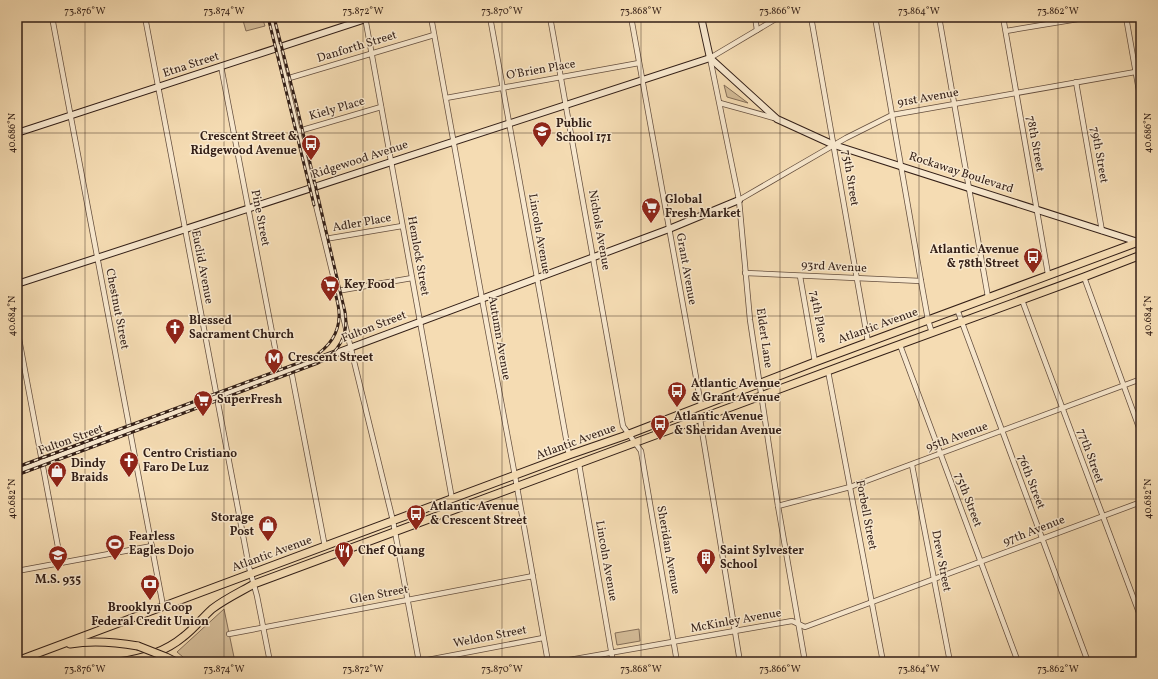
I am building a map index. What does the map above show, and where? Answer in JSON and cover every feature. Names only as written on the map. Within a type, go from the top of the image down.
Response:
[{"type":"main road","name":"Etna Street","points":[[17,133],[365,18],[372,17]]},
{"type":"main road","name":"Eldert Lane","points":[[701,17],[710,58]]},
{"type":"main road","name":"Ridgewood Avenue","points":[[17,284],[710,58]]},
{"type":"main road","name":"Rockaway Boulevard","points":[[710,58],[777,119],[834,145],[901,165],[1140,244]]},
{"type":"main road","name":"Fulton Street","points":[[17,472],[669,229],[739,200]]},
{"type":"main road","name":"Atlantic Avenue","points":[[17,661],[629,434],[988,296],[1048,274],[1140,244]]},
{"type":"main road","name":"Atlantic Avenue","points":[[118,662],[149,656],[170,646],[183,638],[212,610],[225,600],[254,584],[395,533],[828,371],[1084,278],[1141,255]]},
{"type":"main road","points":[[52,647],[82,642],[101,641],[138,646],[166,656],[176,662]]},
{"type":"street","name":"Chestnut Street","points":[[52,17],[163,606]]},
{"type":"street","name":"Euclid Avenue","points":[[145,17],[251,574],[270,662]]},
{"type":"street","points":[[270,17],[393,521],[419,662]]},
{"type":"street","name":"Autumn Avenue","points":[[431,17],[514,476],[518,487],[548,662]]},
{"type":"street","name":"Lincoln Avenue","points":[[490,17],[569,455]]},
{"type":"street","name":"Nichols Avenue","points":[[550,17],[623,426],[636,443]]},
{"type":"street","name":"Grant Avenue","points":[[631,17],[701,406]]},
{"type":"street","points":[[755,17],[757,30]]},
{"type":"street","points":[[710,58],[780,17]]},
{"type":"street","name":"75th Street","points":[[811,17],[868,342]]},
{"type":"street","points":[[875,17],[921,282],[932,333]]},
{"type":"street","points":[[938,17],[988,296]]},
{"type":"street","name":"78th Street","points":[[1003,17],[1048,274]]},
{"type":"street","points":[[1006,32],[1090,17]]},
{"type":"street","points":[[1126,17],[1138,72],[1141,102]]},
{"type":"street","name":"Hemlock Street","points":[[365,18],[452,499]]},
{"type":"street","name":"Danforth Street","points":[[286,78],[434,35]]},
{"type":"street","name":"Eldert Lane","points":[[710,58],[739,200],[750,320],[759,384],[805,662]]},
{"type":"street","name":"O'Brien Place","points":[[446,98],[639,63]]},
{"type":"street","name":"Pine Street","points":[[221,66],[280,374]]},
{"type":"street","name":"91st Avenue","points":[[739,200],[882,118],[1138,72]]},
{"type":"street","name":"79th Street","points":[[1076,82],[1102,231]]},
{"type":"street","name":"Rockaway Boulevard","points":[[720,103],[777,119]]},
{"type":"street","name":"Kiely Place","points":[[299,131],[381,107]]},
{"type":"street","name":"Adler Place","points":[[325,239],[402,226]]},
{"type":"street","name":"93rd Avenue","points":[[745,273],[921,282]]},
{"type":"street","name":"74th Place","points":[[800,276],[816,362]]},
{"type":"street","points":[[337,291],[412,278]]},
{"type":"street","points":[[1084,278],[1141,434]]},
{"type":"street","name":"77th Street","points":[[1022,300],[1141,618]]},
{"type":"street","name":"76th Street","points":[[957,309],[1041,539],[1088,662]]},
{"type":"street","points":[[17,328],[61,563]]},
{"type":"street","name":"75th Street","points":[[900,345],[1018,662]]},
{"type":"street","points":[[292,370],[325,547]]},
{"type":"street","name":"Forbell Street","points":[[828,371],[884,662]]},
{"type":"street","name":"95th Avenue","points":[[778,506],[850,487],[1141,379]]},
{"type":"street","points":[[700,419],[740,662]]},
{"type":"street","name":"Sheridan Avenue","points":[[636,443],[641,451],[677,662]]},
{"type":"street","name":"Lincoln Avenue","points":[[579,464],[613,662]]},
{"type":"street","name":"Drew Street","points":[[912,464],[950,662]]},
{"type":"street","name":"97th Avenue","points":[[934,579],[1141,502]]},
{"type":"street","points":[[17,571],[152,546]]},
{"type":"street","name":"Glen Street","points":[[229,634],[533,576]]},
{"type":"street","name":"McKinley Avenue","points":[[558,662],[792,621],[805,627],[934,579]]},
{"type":"street","name":"Weldon Street","points":[[419,662],[543,638]]},
{"type":"shaded area","points":[[242,17],[262,17],[265,26],[246,31]]},
{"type":"shaded area","points":[[724,85],[748,103],[727,97]]},
{"type":"shaded area","points":[[224,609],[235,662],[189,662],[177,652]]},
{"type":"shaded area","points":[[639,629],[640,641],[617,645],[615,633]]},
{"type":"railway","points":[[268,17],[314,205]]},
{"type":"railway","points":[[17,475],[318,363],[332,354],[341,342],[344,336],[346,320],[345,312],[297,107],[274,17]]},
{"type":"railway","points":[[17,467],[312,358],[328,345],[335,333],[339,320],[339,310],[335,291]]},
{"type":"place","name":"Public School 171","points":[[542,148]]},
{"type":"place","name":"Crescent Street & Ridgewood Avenue","points":[[311,161]]},
{"type":"place","name":"Global Fresh Market","points":[[651,224]]},
{"type":"place","name":"Atlantic Avenue & 78th Street","points":[[1033,274]]},
{"type":"place","name":"Key Food","points":[[330,302]]},
{"type":"place","name":"Blessed Sacrament Church","points":[[175,345]]},
{"type":"place","name":"Crescent Street","points":[[274,375]]},
{"type":"place","name":"Atlantic Avenue & Grant Avenue","points":[[677,408]]},
{"type":"place","name":"SuperFresh","points":[[203,417]]},
{"type":"place","name":"Atlantic Avenue & Sheridan Avenue","points":[[660,441]]},
{"type":"place","name":"Centro Cristiano Faro De Luz","points":[[129,478]]},
{"type":"place","name":"Dindy Braids","points":[[57,488]]},
{"type":"place","name":"Atlantic Avenue & Crescent Street","points":[[416,531]]},
{"type":"place","name":"Storage Post","points":[[268,542]]},
{"type":"place","name":"Fearless Eagles Dojo","points":[[115,561]]},
{"type":"place","name":"Chef Quang","points":[[344,568]]},
{"type":"place","name":"M.S. 935","points":[[58,572]]},
{"type":"place","name":"Saint Sylvester School","points":[[706,575]]},
{"type":"place","name":"Brooklyn Coop Federal Credit Union","points":[[150,601]]}]
